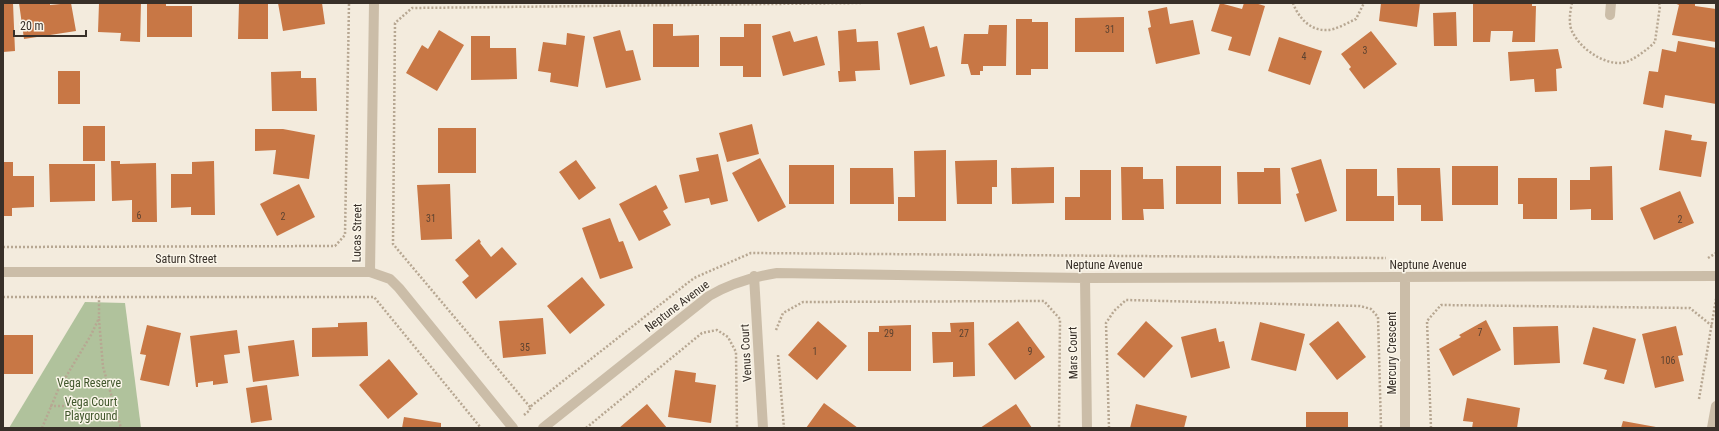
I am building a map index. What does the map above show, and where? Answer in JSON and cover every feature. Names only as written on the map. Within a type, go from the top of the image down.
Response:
[{"type":"street","name":"Lucas Street","points":[[374,3],[370,272],[390,279],[399,288],[513,428]]},
{"type":"street","points":[[1610,15],[1611,3]]},
{"type":"street","name":"Saturn Street","points":[[3,272],[370,272]]},
{"type":"street","name":"Neptune Avenue","points":[[543,428],[710,296],[729,285],[754,276],[777,273],[1085,278],[1716,276]]},
{"type":"street","name":"Venus Court","points":[[754,276],[763,428]]},
{"type":"street","name":"Mars Court","points":[[1085,278],[1087,428]]},
{"type":"street","name":"Mercury Crescent","points":[[1405,278],[1405,428]]},
{"type":"street","points":[[1712,428],[1716,406]]},
{"type":"path","points":[[3,247],[335,246],[345,235],[349,3]]},
{"type":"path","points":[[530,407],[393,244],[395,23],[412,8],[861,3]]},
{"type":"path","points":[[1293,3],[1300,19],[1313,27],[1326,30],[1356,19],[1364,3]]},
{"type":"path","points":[[1572,3],[1570,12],[1572,33],[1585,49],[1601,59],[1622,63],[1643,53],[1655,42],[1660,6],[1659,3]]},
{"type":"path","points":[[3,297],[374,298],[481,428]]},
{"type":"path","points":[[99,297],[103,367],[120,428]]},
{"type":"path","points":[[776,336],[776,328],[783,313],[802,302],[1044,300],[1060,319],[1059,428]]},
{"type":"path","points":[[1109,428],[1106,323],[1114,310],[1126,300],[1360,306],[1370,309],[1378,317],[1381,428]]},
{"type":"path","points":[[1698,404],[1716,300]]},
{"type":"path","points":[[1431,428],[1427,321],[1441,305],[1690,308],[1712,326]]},
{"type":"path","points":[[42,428],[50,406],[99,318]]},
{"type":"path","points":[[586,428],[702,333],[717,330],[728,337],[736,352],[737,428]]},
{"type":"path","points":[[778,351],[784,428]]},
{"type":"path","points":[[50,406],[72,406]]},
{"type":"green space","name":"Vega Reserve","points":[[85,302],[125,303],[141,428],[9,428]]},
{"type":"building","points":[[3,3],[13,3],[15,51],[3,52]]},
{"type":"building","points":[[19,3],[50,3],[50,5],[71,3],[76,31],[24,39]]},
{"type":"building","points":[[99,3],[141,3],[140,42],[120,41],[121,33],[98,32]]},
{"type":"building","points":[[147,3],[166,3],[166,6],[192,6],[192,37],[147,37]]},
{"type":"building","points":[[239,3],[268,3],[268,39],[238,39]]},
{"type":"building","points":[[278,3],[322,3],[325,24],[283,31]]},
{"type":"building","points":[[1220,3],[1242,9],[1244,3],[1255,3],[1265,6],[1250,56],[1228,50],[1232,37],[1211,31]]},
{"type":"building","points":[[1381,3],[1420,3],[1417,27],[1379,21]]},
{"type":"building","points":[[1473,3],[1532,3],[1532,6],[1536,6],[1535,42],[1512,42],[1513,31],[1491,31],[1490,42],[1473,42]]},
{"type":"building","points":[[1674,3],[1695,3],[1695,6],[1716,9],[1716,42],[1672,35],[1679,5]]},
{"type":"building","points":[[1167,7],[1170,24],[1193,20],[1200,54],[1156,64],[1148,28],[1151,27],[1148,11]]},
{"type":"building","points":[[1456,12],[1457,46],[1434,46],[1433,13]]},
{"type":"building","points":[[1124,17],[1124,52],[1075,52],[1075,18]]},
{"type":"building","points":[[1016,19],[1032,19],[1032,22],[1048,22],[1048,69],[1031,69],[1031,75],[1016,75]]},
{"type":"building","points":[[653,24],[673,24],[673,36],[699,35],[699,67],[653,67]]},
{"type":"building","points":[[744,24],[761,24],[761,77],[743,77],[743,66],[720,66],[720,37],[744,37]]},
{"type":"building","points":[[989,25],[1007,25],[1006,66],[983,66],[983,71],[980,71],[980,75],[971,75],[968,64],[961,64],[964,34],[988,34]]},
{"type":"building","points":[[924,26],[930,48],[937,46],[945,76],[910,85],[897,33]]},
{"type":"building","points":[[856,29],[857,42],[878,41],[880,70],[855,71],[856,81],[839,82],[838,71],[840,71],[838,31]]},
{"type":"building","points":[[439,30],[464,45],[437,91],[406,73],[422,45],[428,49]]},
{"type":"building","points":[[620,30],[626,51],[633,50],[641,80],[606,88],[593,37]]},
{"type":"building","points":[[790,31],[794,42],[817,36],[825,65],[783,76],[772,36]]},
{"type":"building","points":[[1371,31],[1397,64],[1364,89],[1349,69],[1351,67],[1341,54]]},
{"type":"building","points":[[567,33],[585,36],[578,87],[550,82],[551,73],[538,71],[543,42],[566,45]]},
{"type":"building","points":[[471,36],[490,36],[490,48],[516,48],[517,79],[471,80]]},
{"type":"building","points":[[1279,37],[1322,51],[1310,85],[1268,71]]},
{"type":"building","points":[[1678,41],[1716,48],[1716,104],[1665,95],[1663,108],[1643,104],[1649,71],[1658,72],[1662,49],[1676,52]]},
{"type":"building","points":[[1558,49],[1562,68],[1556,69],[1557,91],[1535,92],[1534,79],[1510,81],[1508,52]]},
{"type":"building","points":[[58,71],[80,71],[80,104],[58,104]]},
{"type":"building","points":[[301,71],[301,78],[316,78],[317,111],[272,111],[271,72]]},
{"type":"building","points":[[752,124],[759,154],[727,162],[719,133]]},
{"type":"building","points":[[83,126],[105,126],[105,161],[83,161]]},
{"type":"building","points":[[438,128],[476,128],[476,173],[438,173]]},
{"type":"building","points":[[255,129],[283,129],[315,135],[309,179],[273,174],[276,150],[255,151]]},
{"type":"building","points":[[1665,130],[1692,135],[1691,140],[1707,142],[1701,177],[1659,170]]},
{"type":"building","points":[[946,150],[946,221],[898,221],[898,197],[915,197],[914,151]]},
{"type":"building","points":[[718,154],[728,201],[711,205],[709,198],[685,203],[679,175],[699,171],[696,158]]},
{"type":"building","points":[[760,158],[786,207],[758,222],[732,173]]},
{"type":"building","points":[[1321,159],[1337,211],[1305,222],[1296,194],[1299,193],[1291,168]]},
{"type":"building","points":[[576,160],[596,188],[579,200],[559,172]]},
{"type":"building","points":[[997,160],[997,187],[992,187],[992,204],[957,204],[955,161]]},
{"type":"building","points":[[111,161],[120,161],[120,164],[156,163],[157,222],[132,222],[132,200],[112,201]]},
{"type":"building","points":[[214,161],[215,215],[191,215],[191,207],[171,208],[171,174],[192,174],[192,162]]},
{"type":"building","points":[[3,162],[13,162],[13,176],[34,176],[34,207],[12,208],[12,216],[3,216]]},
{"type":"building","points":[[49,164],[95,164],[95,201],[50,202]]},
{"type":"building","points":[[789,165],[834,165],[834,204],[789,204]]},
{"type":"building","points":[[1176,166],[1221,166],[1221,204],[1176,204]]},
{"type":"building","points":[[1452,166],[1498,166],[1498,205],[1452,205]]},
{"type":"building","points":[[1612,166],[1613,220],[1591,220],[1591,209],[1570,210],[1570,180],[1590,180],[1590,167]]},
{"type":"building","points":[[1054,167],[1054,203],[1012,204],[1011,168]]},
{"type":"building","points":[[1121,167],[1143,167],[1143,179],[1163,179],[1164,209],[1143,209],[1144,220],[1122,220]]},
{"type":"building","points":[[850,168],[893,168],[894,204],[850,204]]},
{"type":"building","points":[[1264,168],[1280,168],[1281,204],[1238,204],[1237,172],[1264,172]]},
{"type":"building","points":[[1397,168],[1440,168],[1443,221],[1421,221],[1421,205],[1398,205]]},
{"type":"building","points":[[1346,169],[1377,169],[1377,196],[1394,196],[1394,221],[1346,221]]},
{"type":"building","points":[[1080,170],[1111,170],[1111,220],[1065,220],[1065,197],[1080,197]]},
{"type":"building","points":[[1518,178],[1557,178],[1557,219],[1523,219],[1523,204],[1518,204]]},
{"type":"building","points":[[299,184],[315,217],[277,236],[260,204]]},
{"type":"building","points":[[450,184],[452,239],[421,240],[417,185]]},
{"type":"building","points":[[656,185],[668,208],[663,211],[671,225],[639,241],[619,204]]},
{"type":"building","points":[[1680,191],[1694,223],[1654,240],[1640,208]]},
{"type":"building","points":[[610,218],[619,242],[623,241],[633,268],[600,279],[582,228]]},
{"type":"building","points":[[479,239],[481,242],[480,243],[491,257],[502,247],[517,264],[476,299],[462,282],[469,276],[455,260]]},
{"type":"building","points":[[582,277],[605,305],[570,334],[547,306]]},
{"type":"building","points":[[543,318],[546,354],[503,358],[499,321]]},
{"type":"building","points":[[1486,320],[1501,350],[1453,376],[1439,349],[1461,337],[1459,335]]},
{"type":"building","points":[[818,321],[847,346],[817,380],[788,355]]},
{"type":"building","points":[[1018,321],[1045,357],[1015,380],[988,344]]},
{"type":"building","points":[[1146,321],[1173,346],[1144,378],[1117,354]]},
{"type":"building","points":[[1338,321],[1366,357],[1337,380],[1309,344]]},
{"type":"building","points":[[367,322],[368,356],[312,357],[312,328],[338,327],[338,323]]},
{"type":"building","points":[[974,322],[975,376],[953,377],[953,362],[933,363],[932,332],[951,332],[950,323]]},
{"type":"building","points":[[1260,322],[1305,334],[1296,371],[1251,360]]},
{"type":"building","points":[[147,325],[181,333],[169,386],[140,380],[146,355],[140,354]]},
{"type":"building","points":[[911,325],[911,371],[868,371],[868,332],[879,332],[879,326]]},
{"type":"building","points":[[1558,326],[1560,363],[1514,365],[1513,327]]},
{"type":"building","points":[[1676,326],[1683,355],[1678,356],[1684,381],[1655,388],[1642,334]]},
{"type":"building","points":[[1593,327],[1636,339],[1624,384],[1604,379],[1607,370],[1583,364]]},
{"type":"building","points":[[1216,328],[1219,342],[1224,341],[1230,368],[1191,378],[1181,337]]},
{"type":"building","points":[[237,330],[240,353],[224,355],[228,383],[213,385],[213,381],[198,383],[198,387],[196,387],[190,336]]},
{"type":"building","points":[[3,335],[33,335],[33,374],[3,374]]},
{"type":"building","points":[[294,340],[299,376],[253,382],[248,346]]},
{"type":"building","points":[[389,359],[418,394],[388,419],[359,385]]},
{"type":"building","points":[[675,370],[696,373],[695,382],[716,385],[711,423],[668,417]]},
{"type":"building","points":[[267,385],[272,420],[251,423],[246,388]]},
{"type":"building","points":[[1467,398],[1520,408],[1517,428],[1472,428],[1473,422],[1463,421]]},
{"type":"building","points":[[824,403],[858,428],[806,428]]},
{"type":"building","points":[[647,404],[667,428],[619,428]]},
{"type":"building","points":[[1016,404],[1032,428],[980,428]]},
{"type":"building","points":[[1136,404],[1187,416],[1184,428],[1130,428]]},
{"type":"building","points":[[1306,412],[1348,412],[1348,428],[1306,428]]},
{"type":"building","points":[[404,417],[441,423],[441,428],[402,428]]},
{"type":"building","points":[[1623,421],[1656,427],[1656,428],[1621,428]]},
{"type":"park label","name":"Vega Court Playground","points":[[91,409]]}]
